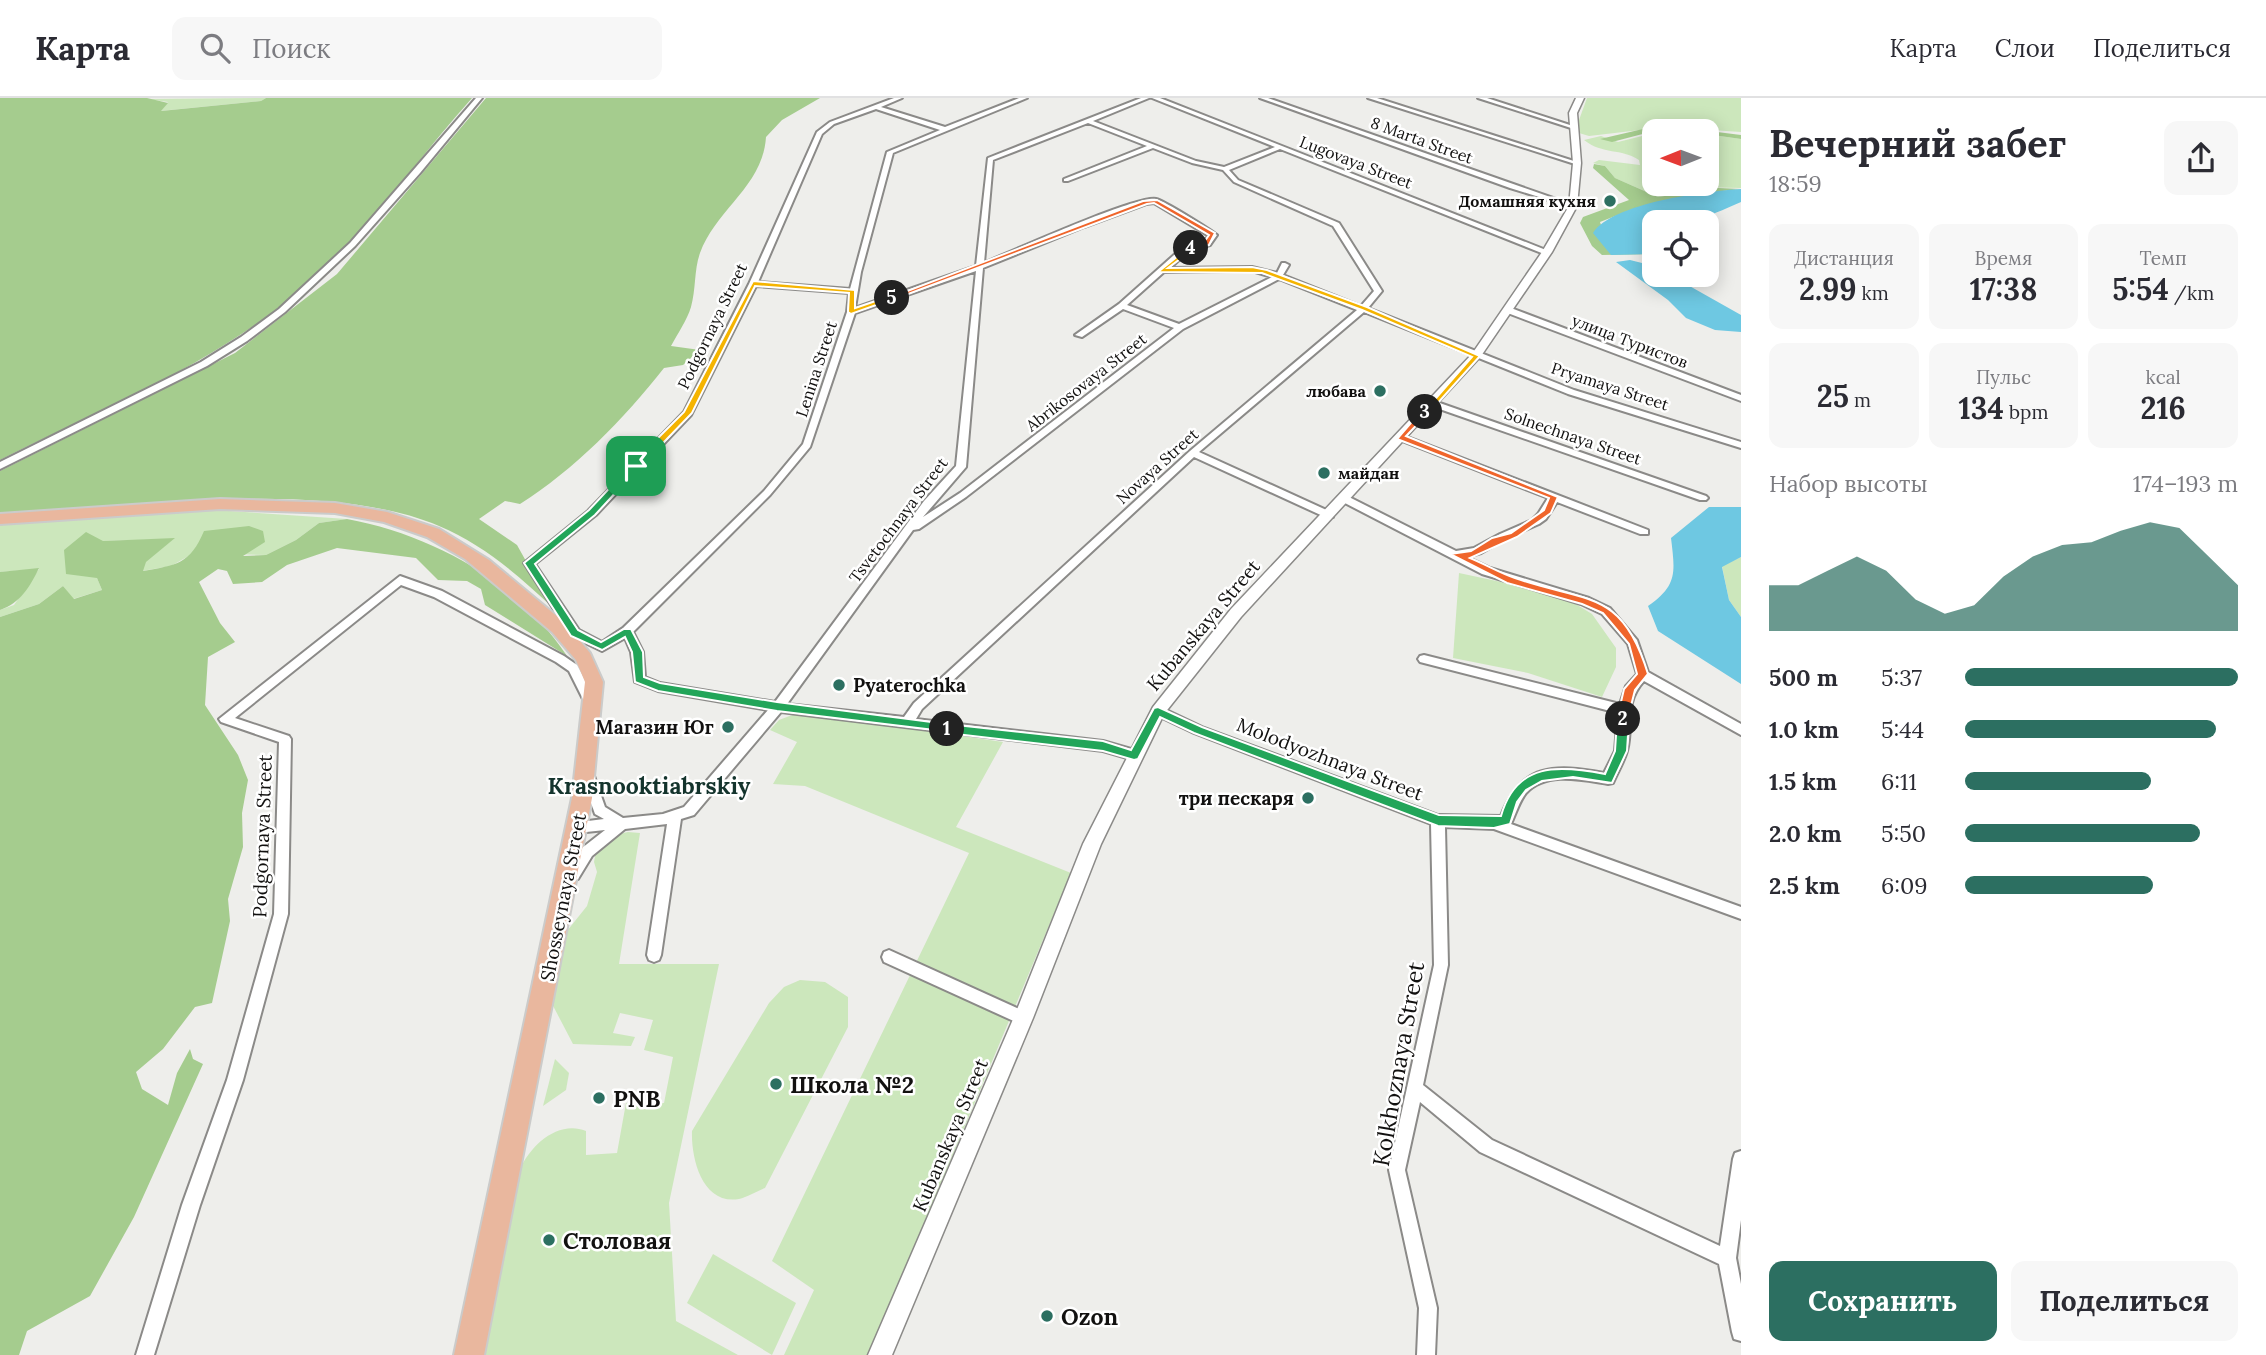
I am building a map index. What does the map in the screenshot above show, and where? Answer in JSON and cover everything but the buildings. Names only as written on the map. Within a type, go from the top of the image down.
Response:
[{"type":"main road","name":"Kubanskaya Street","points":[[880,1355],[1023,1018],[1092,844],[1158,711],[1236,613],[1476,356],[1508,310],[1547,252],[1573,206],[1577,163],[1573,113],[1580,98]]},
{"type":"main road","name":"Shosseynaya Street","points":[[0,519],[243,504],[292,506],[373,516],[421,529],[456,545],[502,579],[567,634],[590,665],[594,682],[588,765],[469,1355]]},
{"type":"street","points":[[0,466],[204,364],[235,344],[326,274],[479,98]]},
{"type":"street","name":"Podgornaya Street","points":[[627,631],[602,647],[575,633],[529,563],[592,513],[688,413],[753,284],[819,133],[832,123],[899,98]]},
{"type":"street","name":"Lenina Street","points":[[627,631],[768,492],[807,444],[851,312],[852,291],[886,178],[890,152],[1024,98]]},
{"type":"street","name":"Tsvetochnaya Street","points":[[577,827],[623,824],[675,816],[689,811],[765,724],[928,503],[961,467],[990,159],[1146,98]]},
{"type":"street","name":"Lugovaya Street","points":[[1155,98],[1547,252]]},
{"type":"street","name":"8 Marta Street","points":[[1263,98],[1512,187],[1573,206]]},
{"type":"street","points":[[1371,98],[1577,163]]},
{"type":"street","points":[[1481,98],[1573,127]]},
{"type":"street","points":[[877,107],[944,129]]},
{"type":"street","points":[[1088,121],[1153,146],[1225,169],[1236,181],[1336,225],[1378,291],[1364,309]]},
{"type":"street","points":[[1066,180],[1153,146]]},
{"type":"street","points":[[1225,169],[1280,147]]},
{"type":"street","points":[[851,312],[978,268],[1081,225],[1155,201],[1213,235],[1207,243],[1186,250],[1122,306],[1079,335]]},
{"type":"street","points":[[1279,276],[1285,265]]},
{"type":"street","name":"Pryamaya Street","points":[[1161,270],[1252,269],[1279,276],[1571,392],[1739,441]]},
{"type":"street","name":"Abrikosovaya Street","points":[[909,531],[963,495],[1180,327],[1279,276]]},
{"type":"street","points":[[753,284],[852,291]]},
{"type":"street","points":[[1122,306],[1180,327]]},
{"type":"street","name":"Novaya Street","points":[[907,723],[918,706],[1193,453],[1364,309]]},
{"type":"street","name":"улица Туристов","points":[[1508,310],[1741,398]]},
{"type":"street","name":"Solnechnaya Street","points":[[1434,404],[1703,498]]},
{"type":"street","points":[[1400,437],[1644,532]]},
{"type":"street","points":[[1193,453],[1329,515]]},
{"type":"street","points":[[1455,554],[1473,554],[1495,540],[1524,529],[1548,511],[1554,497]]},
{"type":"street","points":[[1345,499],[1510,580],[1585,601],[1606,611],[1633,643],[1643,674],[1741,730]]},
{"type":"street","name":"Podgornaya Street","points":[[145,1355],[191,1205],[235,1080],[281,914],[285,739],[225,719],[400,580],[438,594],[560,659],[573,668],[593,706]]},
{"type":"street","points":[[627,631],[637,652],[639,679],[658,687],[777,707],[1103,746],[1134,755]]},
{"type":"street","points":[[1424,659],[1624,710]]},
{"type":"street","points":[[1494,823],[1506,821],[1511,800],[1521,786],[1540,776],[1573,773],[1608,779],[1621,751],[1624,710],[1630,689],[1643,674]]},
{"type":"street","name":"Molodyozhnaya Street","points":[[1158,711],[1198,730],[1438,821],[1494,823],[1741,913]]},
{"type":"street","points":[[565,888],[586,852],[623,824],[600,810],[590,787],[588,765]]},
{"type":"street","points":[[654,955],[675,816]]},
{"type":"street","name":"Kolkhoznaya Street","points":[[1426,1355],[1428,1308],[1397,1170],[1441,965],[1438,821]]},
{"type":"street","points":[[890,957],[1023,1018]]},
{"type":"street","points":[[1416,1089],[1486,1146],[1727,1258]]},
{"type":"street","points":[[1741,1159],[1727,1258],[1741,1332]]},
{"type":"green space","points":[[0,98],[147,98],[168,103],[161,111],[261,101],[266,98],[472,98],[354,238],[311,281],[276,309],[240,335],[162,381],[0,460]]},
{"type":"green space","points":[[266,98],[261,101],[160,111],[168,102],[147,99]]},
{"type":"green space","points":[[486,98],[820,98],[782,120],[766,137],[757,170],[707,237],[698,259],[691,307],[671,346],[700,350],[683,365],[664,368],[615,424],[560,476],[520,504],[505,501],[479,519],[517,545],[551,606],[512,571],[455,533],[392,511],[339,502],[223,499],[0,516],[0,471],[235,353],[337,274]]},
{"type":"green space","points":[[1587,98],[1741,98],[1741,132],[1719,131],[1719,119],[1642,119],[1642,130],[1589,136],[1579,133],[1579,120]]},
{"type":"green space","points":[[1642,129],[1642,134],[1612,142],[1600,139]]},
{"type":"green space","points":[[1719,132],[1741,135],[1741,139],[1719,136]]},
{"type":"green space","points":[[1601,136],[1618,142],[1642,136],[1642,190],[1615,178],[1605,166],[1593,163],[1599,160],[1640,165],[1639,160],[1598,148],[1584,140]]},
{"type":"green space","points":[[1719,136],[1741,139],[1741,188],[1719,188]]},
{"type":"green space","points":[[1594,164],[1605,166],[1615,178],[1642,190],[1642,196],[1693,196],[1669,200],[1600,222],[1611,254],[1642,254],[1602,255],[1592,246],[1580,223],[1583,217],[1629,200],[1593,168]]},
{"type":"green space","points":[[1719,188],[1741,189],[1719,192]]},
{"type":"green space","points":[[214,510],[347,519],[319,523],[296,540],[266,555],[194,553],[171,566],[142,571],[145,562],[173,539],[103,541],[97,578],[102,590],[73,599],[63,586],[39,604],[0,617],[0,610],[14,605],[39,569],[0,572],[0,524]]},
{"type":"green space","points":[[347,519],[411,537],[471,566],[499,584],[524,606],[567,656],[485,605],[481,589],[467,581],[438,580],[416,558],[337,548],[287,565],[262,582],[233,584],[227,571],[218,569],[199,582],[220,623],[235,642],[208,657],[205,705],[238,755],[248,780],[242,813],[243,847],[228,899],[230,921],[212,1003],[195,1007],[163,1049],[136,1072],[142,1089],[168,1105],[177,1073],[190,1049],[193,1059],[203,1064],[134,1217],[90,1296],[27,1331],[19,1355],[0,1355],[0,617],[39,604],[63,586],[74,599],[102,590],[97,578],[66,574],[64,550],[86,532],[103,541],[175,538],[146,562],[143,571],[165,567],[188,557],[204,531],[249,526],[263,531],[265,542],[243,556],[266,555],[296,540],[319,523]]},
{"type":"green space","points":[[1741,557],[1741,617],[1729,600],[1722,566]]},
{"type":"green space","points":[[39,568],[24,593],[0,610],[0,572]]},
{"type":"green space","points":[[1459,573],[1520,586],[1574,603],[1592,614],[1616,648],[1616,667],[1602,697],[1528,673],[1453,658]]},
{"type":"green space","points":[[800,712],[1003,742],[956,827],[1071,873],[869,1355],[784,1355],[814,1290],[772,1261],[969,853],[805,786],[773,784],[797,742],[770,730],[779,720]]},
{"type":"green space","points":[[640,833],[619,964],[719,964],[669,1203],[676,1321],[738,1355],[484,1355],[520,1169],[531,1151],[556,1132],[576,1128],[586,1131],[586,1155],[617,1153],[626,1103],[664,1103],[673,1057],[644,1050],[653,1020],[620,1013],[613,1033],[635,1037],[631,1046],[573,1044],[550,1000],[563,936],[587,906],[597,872],[594,862],[596,851],[619,834]]},
{"type":"green space","points":[[800,980],[825,982],[848,997],[848,1027],[765,1188],[739,1199],[726,1199],[716,1195],[701,1177],[694,1154],[692,1131],[769,1003],[784,987]]},
{"type":"green space","points":[[555,1059],[569,1073],[566,1090],[543,1106]]},
{"type":"green space","points":[[713,1254],[796,1303],[772,1355],[687,1303]]},
{"type":"water","points":[[1741,189],[1741,202],[1719,211],[1642,210],[1642,254],[1611,255],[1593,233],[1603,223],[1639,206],[1684,196],[1719,196],[1719,191]]},
{"type":"water","points":[[1630,260],[1642,263],[1642,281],[1616,262]]},
{"type":"water","points":[[1650,287],[1691,287],[1741,315],[1741,332],[1715,330],[1686,318]]},
{"type":"water","points":[[1709,507],[1741,507],[1741,557],[1722,567],[1729,600],[1741,617],[1741,684],[1658,631],[1648,606],[1670,584],[1673,569],[1671,538]]},
{"type":"place","name":"Домашняя кухня","points":[[1610,201]]},
{"type":"place","name":"любава","points":[[1380,391]]},
{"type":"place","name":"майдан","points":[[1324,473]]},
{"type":"place","name":"Pyaterochka","points":[[839,685]]},
{"type":"place","name":"Магазин Юг","points":[[728,727]]},
{"type":"place","name":"три пескаря","points":[[1308,798]]},
{"type":"place","name":"Школа №2","points":[[776,1084]]},
{"type":"place","name":"PNB","points":[[599,1098]]},
{"type":"place","name":"Столовая","points":[[549,1240]]},
{"type":"place","name":"Ozon","points":[[1047,1316]]},
{"type":"district","name":"Krasnooktiabrskiy","points":[[649,785]]},
{"type":"route","points":[[1155,201],[1213,235],[1207,243],[1186,250],[1161,270],[1252,269],[1279,276],[1476,356],[1434,404],[1400,437],[1554,497],[1548,511],[1514,535],[1495,540],[1484,550],[1473,554],[1455,554],[1486,571],[1585,601],[1606,611],[1622,626],[1633,643],[1643,674],[1630,689],[1624,710],[1621,751],[1608,779],[1573,773],[1540,776],[1521,786],[1511,800],[1506,821],[1494,823],[1438,821],[1198,730],[1158,711],[1134,755],[1103,746],[777,707],[658,687],[639,679],[637,652],[627,631],[602,647],[575,633],[529,563],[592,513],[636,466],[688,413],[753,284],[852,291],[851,312],[978,268],[1081,225],[1145,202],[1155,201]]}]
